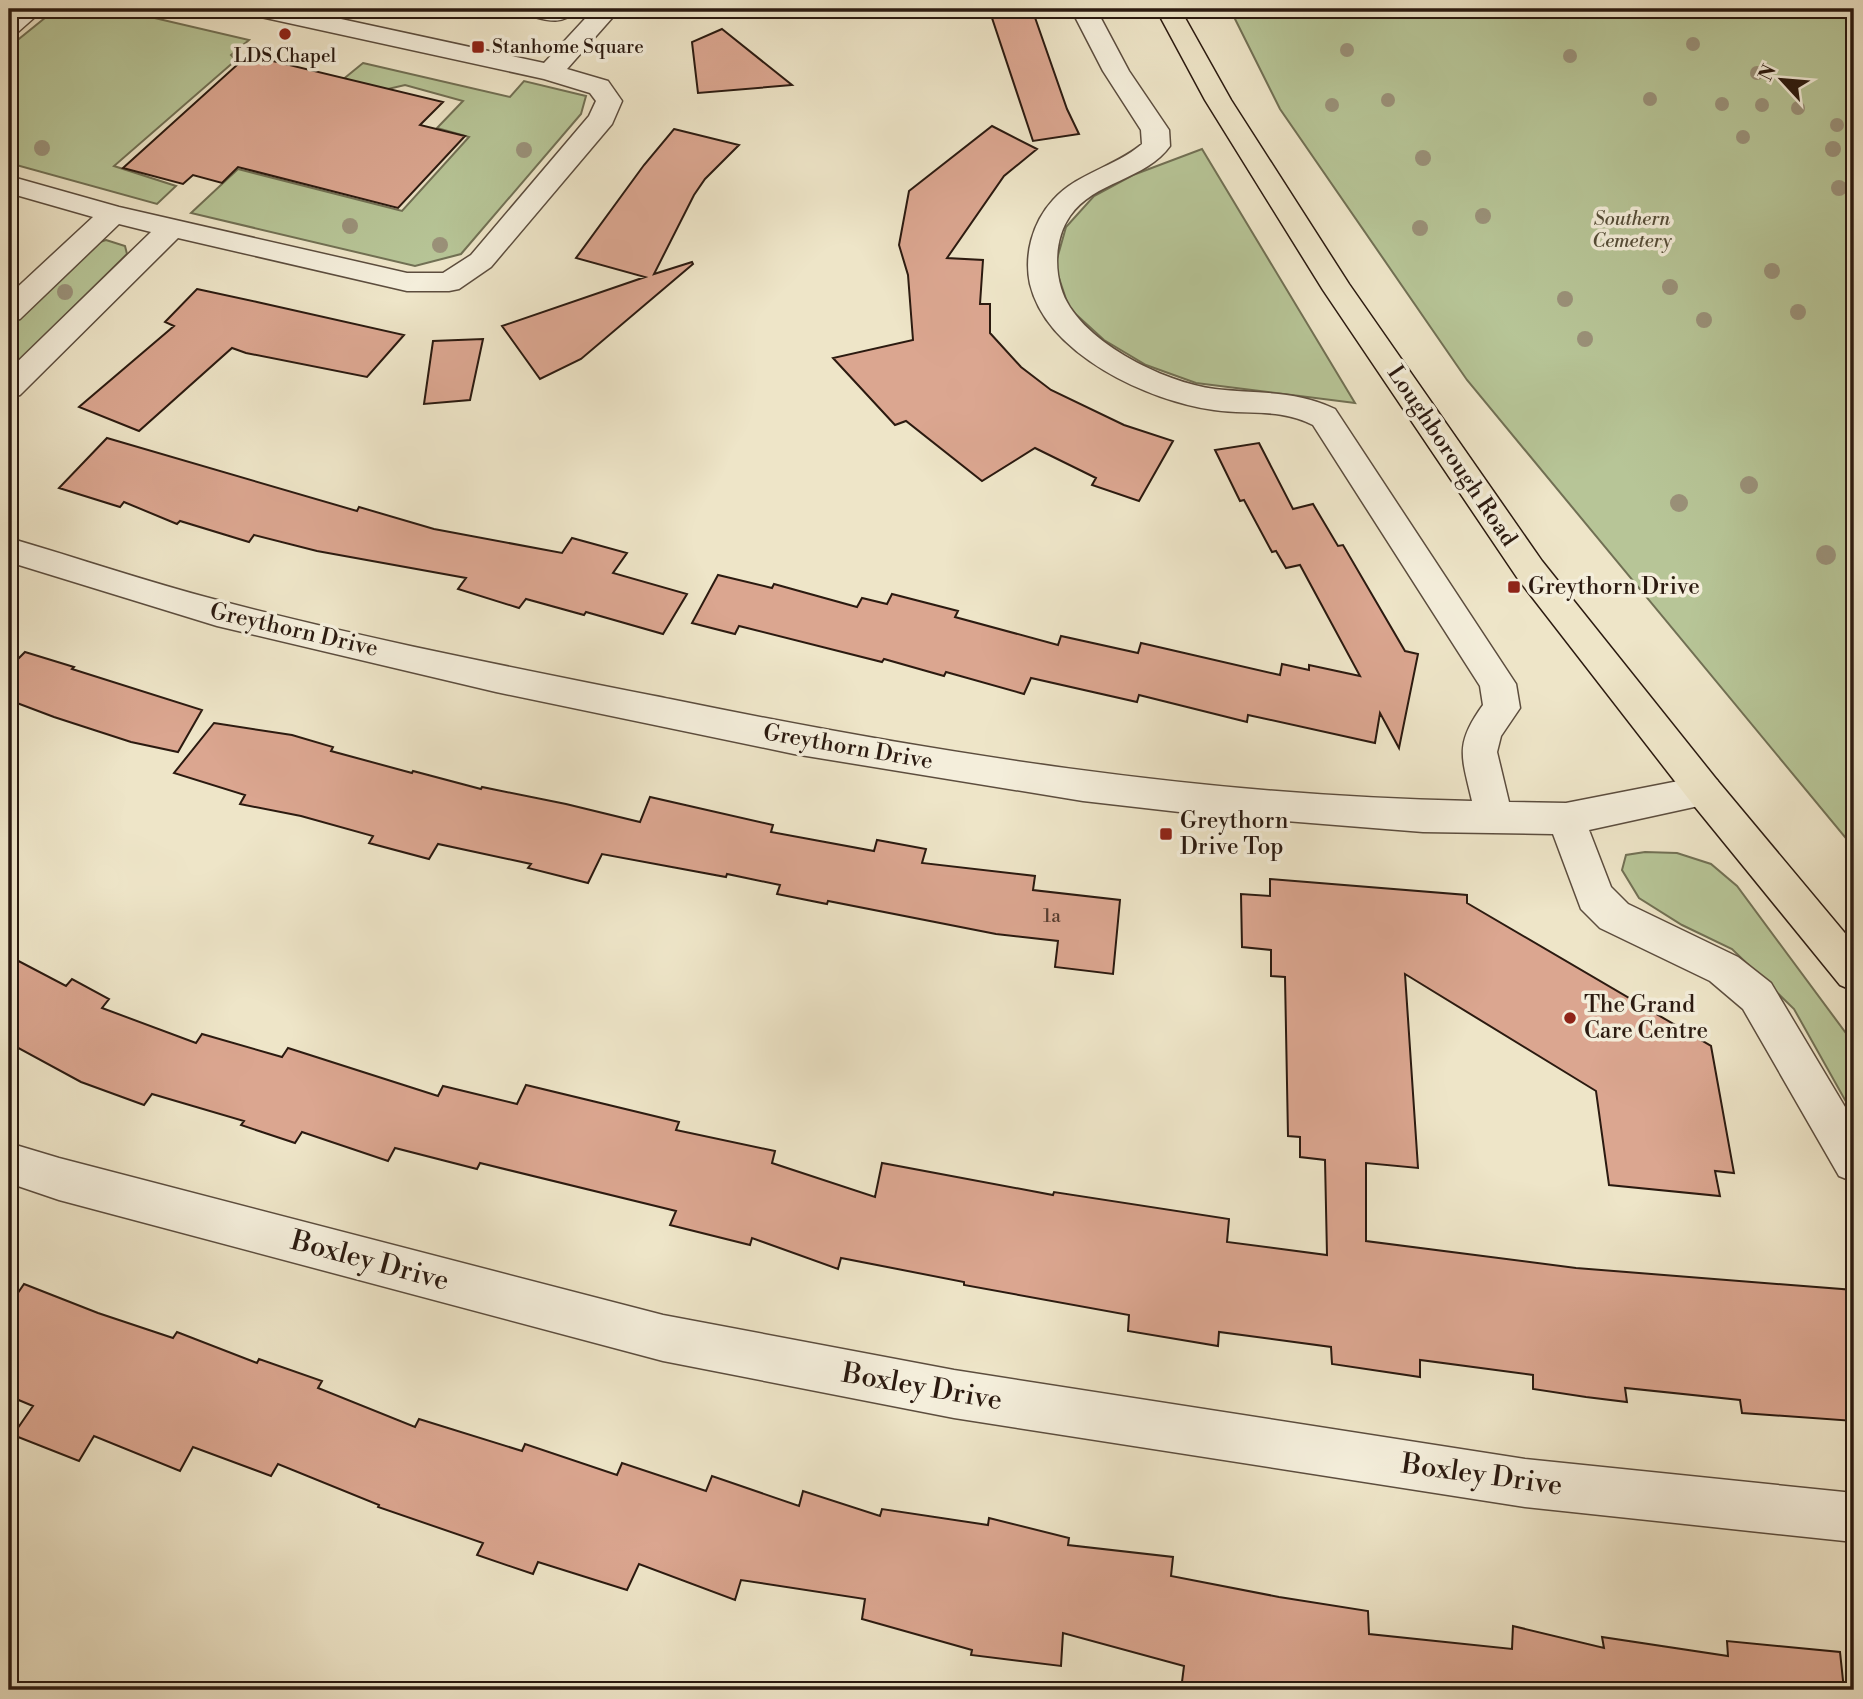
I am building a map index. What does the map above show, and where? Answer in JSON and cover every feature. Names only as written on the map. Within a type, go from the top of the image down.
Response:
[{"type":"main road","name":"Loughborough Road","points":[[1168,9],[1217,100],[1376,346],[1530,570],[1704,791],[1854,973]]},
{"type":"street","points":[[9,27],[31,9]]},
{"type":"street","points":[[9,184],[113,214],[407,282],[449,282],[481,261],[602,118],[608,101],[598,87],[550,72],[261,9]]},
{"type":"street","points":[[352,29],[373,9]]},
{"type":"street","points":[[533,9],[558,14],[562,9]]},
{"type":"street","points":[[550,72],[608,9]]},
{"type":"street","points":[[1084,9],[1116,71],[1155,130],[1156,146],[1144,158],[1092,181],[1062,207],[1046,236],[1041,275],[1051,302],[1085,344],[1110,363],[1141,379],[1212,400],[1288,404],[1309,408],[1324,417],[1498,684],[1502,708],[1483,732],[1479,752],[1494,817]]},
{"type":"street","points":[[9,312],[113,214]]},
{"type":"street","points":[[9,388],[172,227]]},
{"type":"street","name":"Greythorn Drive","points":[[9,550],[217,613],[496,678],[794,739],[1083,786],[1197,799],[1423,816],[1566,819],[1704,791]]},
{"type":"street","points":[[1566,819],[1595,897],[1614,916],[1724,969],[1756,996],[1854,1162]]},
{"type":"street","name":"Boxley Drive","points":[[9,1163],[59,1179],[663,1338],[928,1389],[1525,1483],[1854,1518]]},
{"type":"green space","points":[[56,9],[116,9],[249,40],[231,55],[236,60],[114,166],[176,186],[157,204],[9,163],[9,47]]},
{"type":"green space","name":"Southern Cemetery","points":[[1230,9],[1854,9],[1854,848],[1467,380],[1280,109]]},
{"type":"green space","points":[[363,63],[510,97],[524,81],[586,96],[581,114],[461,254],[415,266],[191,213],[238,169],[402,211],[469,137],[437,128],[463,101],[405,85],[358,96],[330,90]]},
{"type":"green space","points":[[1202,149],[1355,403],[1196,383],[1146,365],[1104,340],[1069,308],[1055,266],[1066,227],[1094,196],[1133,175]]},
{"type":"green space","points":[[106,240],[125,246],[127,254],[9,371],[9,323],[91,245]]},
{"type":"green space","points":[[1645,852],[1677,853],[1711,864],[1737,886],[1854,1044],[1854,1116],[1794,1009],[1732,949],[1682,925],[1639,898],[1622,870],[1626,855]]},
{"type":"building","points":[[989,9],[1032,9],[1067,109],[1079,134],[1033,141]]},
{"type":"building","points":[[722,29],[792,85],[698,93],[692,42]]},
{"type":"building","points":[[248,55],[443,102],[420,125],[465,136],[398,208],[238,167],[222,183],[193,175],[183,184],[123,168]]},
{"type":"building","points":[[992,126],[1037,149],[1004,176],[947,258],[983,260],[980,304],[990,304],[990,333],[1021,367],[1051,390],[1124,425],[1173,441],[1139,501],[1092,485],[1096,478],[1035,448],[982,481],[906,421],[895,425],[833,358],[913,340],[908,275],[899,245],[909,191]]},
{"type":"building","points":[[674,129],[739,145],[705,179],[694,195],[654,274],[692,262],[693,264],[581,359],[540,379],[502,326],[645,277],[576,258],[644,165]]},
{"type":"building","points":[[197,289],[404,335],[367,377],[232,348],[139,431],[79,407],[174,326],[165,322]]},
{"type":"building","points":[[483,339],[470,400],[424,404],[433,341]]},
{"type":"building","points":[[107,438],[357,511],[359,507],[434,529],[562,553],[572,538],[627,553],[613,573],[687,594],[663,634],[586,612],[584,615],[526,599],[519,608],[458,589],[466,578],[317,551],[254,535],[249,542],[180,521],[177,524],[124,502],[120,507],[59,488]]},
{"type":"building","points":[[1259,443],[1293,509],[1313,504],[1338,546],[1343,545],[1405,651],[1418,654],[1399,748],[1380,713],[1375,743],[1248,715],[1247,722],[1139,695],[1137,702],[1031,678],[1024,694],[946,672],[944,676],[884,659],[882,662],[739,626],[735,634],[692,623],[718,575],[772,588],[774,584],[857,607],[862,598],[887,604],[892,594],[958,611],[955,617],[1058,645],[1061,636],[1138,653],[1141,643],[1280,675],[1282,664],[1309,670],[1309,665],[1360,676],[1300,565],[1286,568],[1276,551],[1272,552],[1244,500],[1240,501],[1215,450]]},
{"type":"building","points":[[25,652],[202,710],[178,752],[131,742],[54,717],[9,700],[9,668]]},
{"type":"building","points":[[214,723],[292,735],[333,747],[331,751],[412,773],[413,771],[481,789],[482,787],[566,804],[640,822],[650,797],[773,825],[771,832],[874,851],[877,840],[926,849],[922,863],[1035,876],[1033,890],[1120,900],[1113,974],[1055,967],[1058,941],[996,934],[828,901],[827,904],[777,894],[780,885],[727,874],[726,877],[602,854],[588,883],[528,868],[531,864],[438,844],[429,859],[369,843],[373,836],[301,816],[240,804],[245,795],[174,773]]},
{"type":"building","points":[[1270,879],[1467,895],[1467,903],[1711,1046],[1734,1173],[1715,1171],[1720,1196],[1609,1185],[1596,1091],[1405,974],[1418,1168],[1366,1163],[1366,1241],[1576,1268],[1854,1290],[1854,1421],[1742,1413],[1740,1400],[1625,1388],[1627,1402],[1586,1397],[1533,1389],[1533,1375],[1420,1360],[1420,1377],[1332,1364],[1331,1347],[1219,1332],[1218,1346],[1128,1331],[1129,1315],[964,1285],[964,1282],[841,1258],[838,1269],[752,1238],[750,1245],[670,1225],[676,1211],[480,1163],[477,1169],[395,1148],[388,1161],[302,1132],[295,1143],[241,1125],[244,1121],[152,1094],[144,1105],[81,1082],[9,1043],[9,956],[66,986],[72,979],[109,999],[102,1008],[196,1043],[202,1034],[282,1057],[288,1048],[438,1096],[443,1086],[517,1104],[526,1085],[679,1122],[676,1130],[775,1151],[772,1163],[875,1197],[882,1163],[1053,1195],[1054,1192],[1229,1219],[1227,1242],[1327,1255],[1325,1160],[1300,1157],[1300,1137],[1288,1136],[1285,977],[1271,976],[1271,950],[1242,947],[1241,894],[1270,896]]},
{"type":"building","points":[[24,1284],[173,1338],[177,1332],[257,1363],[259,1359],[322,1381],[318,1388],[415,1427],[419,1419],[522,1451],[525,1444],[617,1475],[622,1463],[706,1491],[712,1476],[799,1506],[803,1491],[880,1516],[882,1509],[988,1525],[989,1518],[1069,1538],[1068,1545],[1173,1557],[1171,1576],[1368,1611],[1369,1634],[1512,1649],[1513,1626],[1604,1648],[1602,1637],[1728,1656],[1727,1641],[1840,1652],[1844,1690],[1224,1690],[1182,1682],[1184,1666],[1063,1633],[1061,1666],[971,1655],[972,1650],[862,1619],[865,1599],[741,1580],[735,1600],[639,1564],[627,1590],[538,1562],[533,1574],[477,1555],[483,1543],[378,1507],[379,1505],[278,1464],[271,1476],[193,1447],[180,1471],[94,1436],[79,1461],[13,1435],[33,1406],[9,1396],[9,1306]]},
{"type":"place","name":"LDS Chapel","points":[[285,34]]},
{"type":"place","name":"Stanhome Square","points":[[478,47]]},
{"type":"place","name":"Greythorn Drive","points":[[1514,587]]},
{"type":"place","name":"Greythorn Drive Top","points":[[1166,834]]},
{"type":"place","name":"The Grand Care Centre","points":[[1570,1018]]}]
